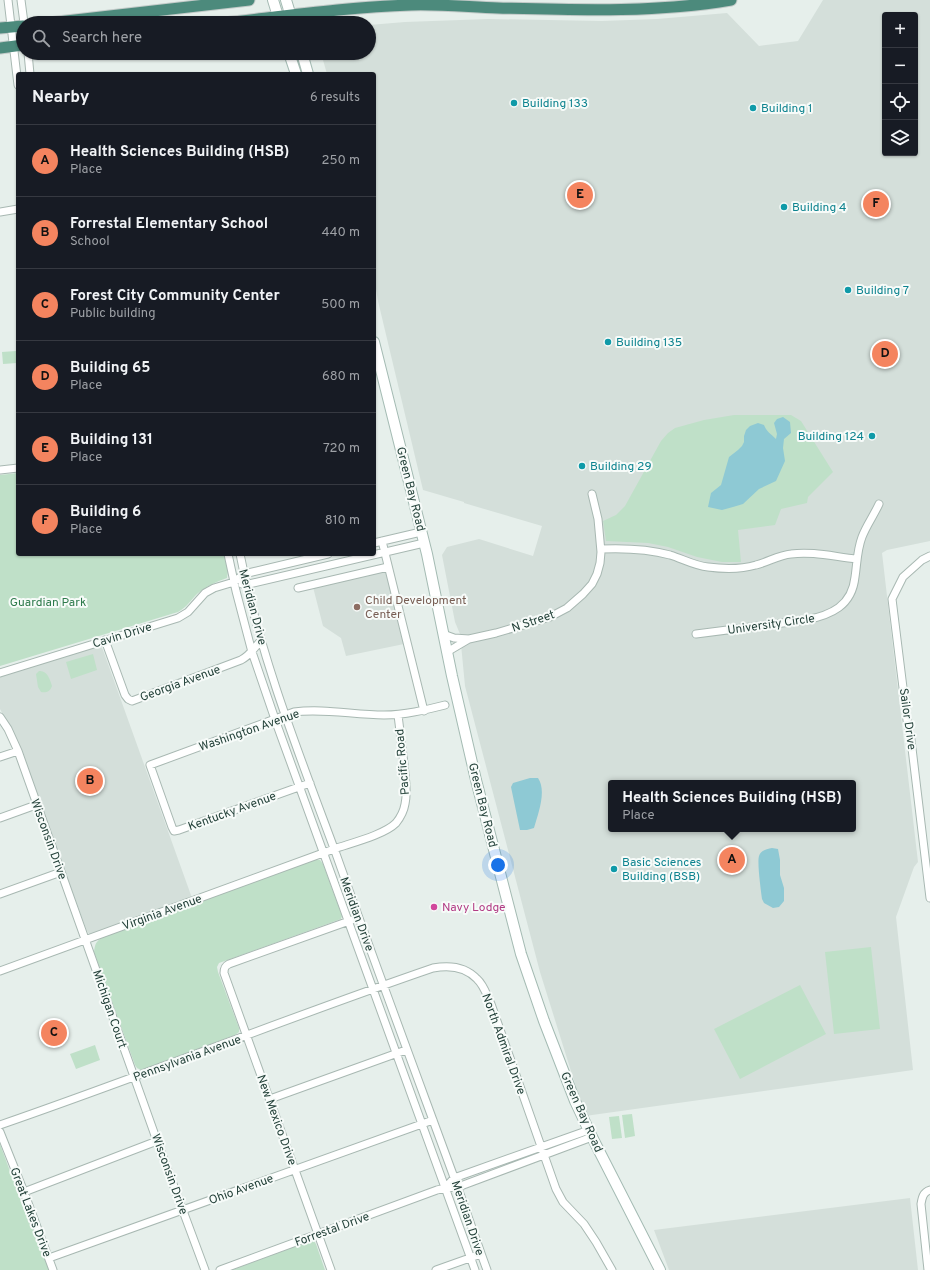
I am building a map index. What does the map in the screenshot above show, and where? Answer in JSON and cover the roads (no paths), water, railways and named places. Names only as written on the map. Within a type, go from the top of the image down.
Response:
[{"type":"highway","points":[[109,16],[249,0]]},
{"type":"highway","points":[[304,16],[321,12],[412,5],[547,9],[640,4],[692,5],[731,0]]},
{"type":"highway","points":[[314,16],[321,12]]},
{"type":"highway","points":[[5,27],[16,26]]},
{"type":"highway","points":[[0,48],[16,46]]},
{"type":"main road","points":[[273,0],[278,16]]},
{"type":"main road","points":[[286,0],[290,16]]},
{"type":"main road","points":[[291,60],[295,72]]},
{"type":"main road","points":[[304,60],[307,72]]},
{"type":"main road","name":"Green Bay Road","points":[[376,350],[424,543],[476,780],[521,954],[534,994],[575,1101],[660,1270]]},
{"type":"street","points":[[8,0],[5,27],[16,43]]},
{"type":"street","points":[[21,0],[23,16]]},
{"type":"street","points":[[18,60],[18,72]]},
{"type":"street","points":[[29,60],[30,72]]},
{"type":"street","points":[[0,212],[16,209]]},
{"type":"street","points":[[0,470],[16,468]]},
{"type":"street","name":"N Street","points":[[443,634],[454,638],[469,639],[496,633],[550,617],[567,608],[583,594],[592,584],[600,563],[601,549],[598,519],[592,494]]},
{"type":"street","name":"University Circle","points":[[696,634],[806,620],[829,614],[843,605],[853,589],[861,538],[879,504]]},
{"type":"street","points":[[421,532],[378,542],[384,552],[424,710]]},
{"type":"street","name":"Cavin Drive","points":[[376,554],[424,543]]},
{"type":"street","points":[[601,549],[622,548],[651,551],[672,556],[697,565],[730,568],[751,566],[786,554],[815,554],[857,559]]},
{"type":"street","name":"Meridian Drive","points":[[228,556],[252,652],[275,719],[475,1270]]},
{"type":"street","name":"Meridian Drive","points":[[240,556],[246,584],[261,640],[285,715],[487,1270]]},
{"type":"street","name":"Cavin Drive","points":[[0,673],[178,618],[188,612],[205,593],[214,588],[234,582],[244,574],[320,556]]},
{"type":"street","name":"Cavin Drive","points":[[234,582],[246,584],[367,556]]},
{"type":"street","name":"Sailor Drive","points":[[930,556],[922,560],[903,577],[892,599],[930,898]]},
{"type":"street","points":[[298,588],[388,567]]},
{"type":"street","name":"N Street","points":[[447,652],[469,639]]},
{"type":"street","name":"Georgia Avenue","points":[[105,640],[125,695],[132,701],[248,657],[261,640]]},
{"type":"street","name":"Washington Avenue","points":[[150,765],[294,712],[312,710],[398,715],[445,705]]},
{"type":"street","name":"Pacific Road","points":[[323,853],[362,840],[386,829],[396,823],[400,816],[405,805],[406,786],[398,715]]},
{"type":"street","name":"Wisconsin Drive","points":[[0,717],[18,751],[36,805],[86,940]]},
{"type":"street","points":[[0,757],[18,751]]},
{"type":"street","name":"Kentucky Avenue","points":[[150,765],[174,830],[179,830],[310,783]]},
{"type":"street","points":[[0,818],[36,805]]},
{"type":"street","name":"Virginia Avenue","points":[[0,971],[323,853]]},
{"type":"street","points":[[0,894],[61,872]]},
{"type":"street","points":[[348,922],[359,918]]},
{"type":"street","name":"New Mexico Drive","points":[[331,1270],[224,973],[224,969],[229,964],[348,922]]},
{"type":"street","name":"Michigan Court","points":[[86,940],[134,1077]]},
{"type":"street","name":"North Admiral Drive","points":[[373,989],[433,968],[444,966],[458,967],[478,979],[491,1004],[556,1189],[563,1202],[584,1224],[612,1270]]},
{"type":"street","name":"Pennsylvania Avenue","points":[[0,1126],[373,989]]},
{"type":"street","points":[[270,1099],[406,1050]]},
{"type":"street","name":"Wisconsin Drive","points":[[134,1077],[205,1270]]},
{"type":"street","name":"Ohio Avenue","points":[[49,1258],[433,1120]]},
{"type":"street","name":"Great Lakes Drive","points":[[0,1132],[53,1270]]},
{"type":"street","name":"Forrestal Drive","points":[[445,1188],[454,1178],[541,1147],[590,1133]]},
{"type":"street","name":"Forrestal Drive","points":[[220,1270],[445,1188],[458,1187],[544,1156],[590,1133]]},
{"type":"street","points":[[24,1192],[157,1141]]},
{"type":"street","points":[[928,1191],[922,1196],[921,1204],[928,1270]]},
{"type":"street","points":[[436,1270],[481,1254]]},
{"type":"water","points":[[783,417],[790,422],[791,433],[784,439],[783,448],[785,461],[776,481],[759,489],[743,504],[722,510],[708,507],[711,493],[721,485],[729,457],[742,446],[744,442],[746,430],[750,426],[758,423],[764,425],[767,431],[776,439],[777,434],[774,423],[777,419]]},
{"type":"water","points":[[530,778],[538,778],[541,783],[541,803],[534,828],[520,830],[511,787],[513,783]]},
{"type":"water","points":[[772,848],[778,849],[780,875],[784,888],[784,901],[779,907],[773,908],[764,903],[762,899],[758,865],[761,852]]},
{"type":"place","name":"Building 133","points":[[514,103]]},
{"type":"place","name":"Building 1","points":[[753,108]]},
{"type":"place","name":"Building 131","points":[[580,195]]},
{"type":"place","name":"Building 6","points":[[876,204]]},
{"type":"place","name":"Building 4","points":[[784,207]]},
{"type":"place","name":"Building 7","points":[[848,290]]},
{"type":"place","name":"Building 135","points":[[608,342]]},
{"type":"place","name":"Building 65","points":[[885,354]]},
{"type":"place","name":"Building 124","points":[[872,436]]},
{"type":"place","name":"Building 29","points":[[582,466]]},
{"type":"place","name":"Child Development Center","points":[[357,607]]},
{"type":"place","name":"Forrestal Elementary School","points":[[90,781]]},
{"type":"place","name":"Health Sciences Building (HSB)","points":[[732,860]]},
{"type":"place","name":"Basic Sciences Building (BSB)","points":[[614,869]]},
{"type":"place","name":"Navy Lodge","points":[[434,907]]},
{"type":"place","name":"Forest City Community Center","points":[[54,1033]]},
{"type":"park label","name":"Guardian Park","points":[[48,602]]}]
